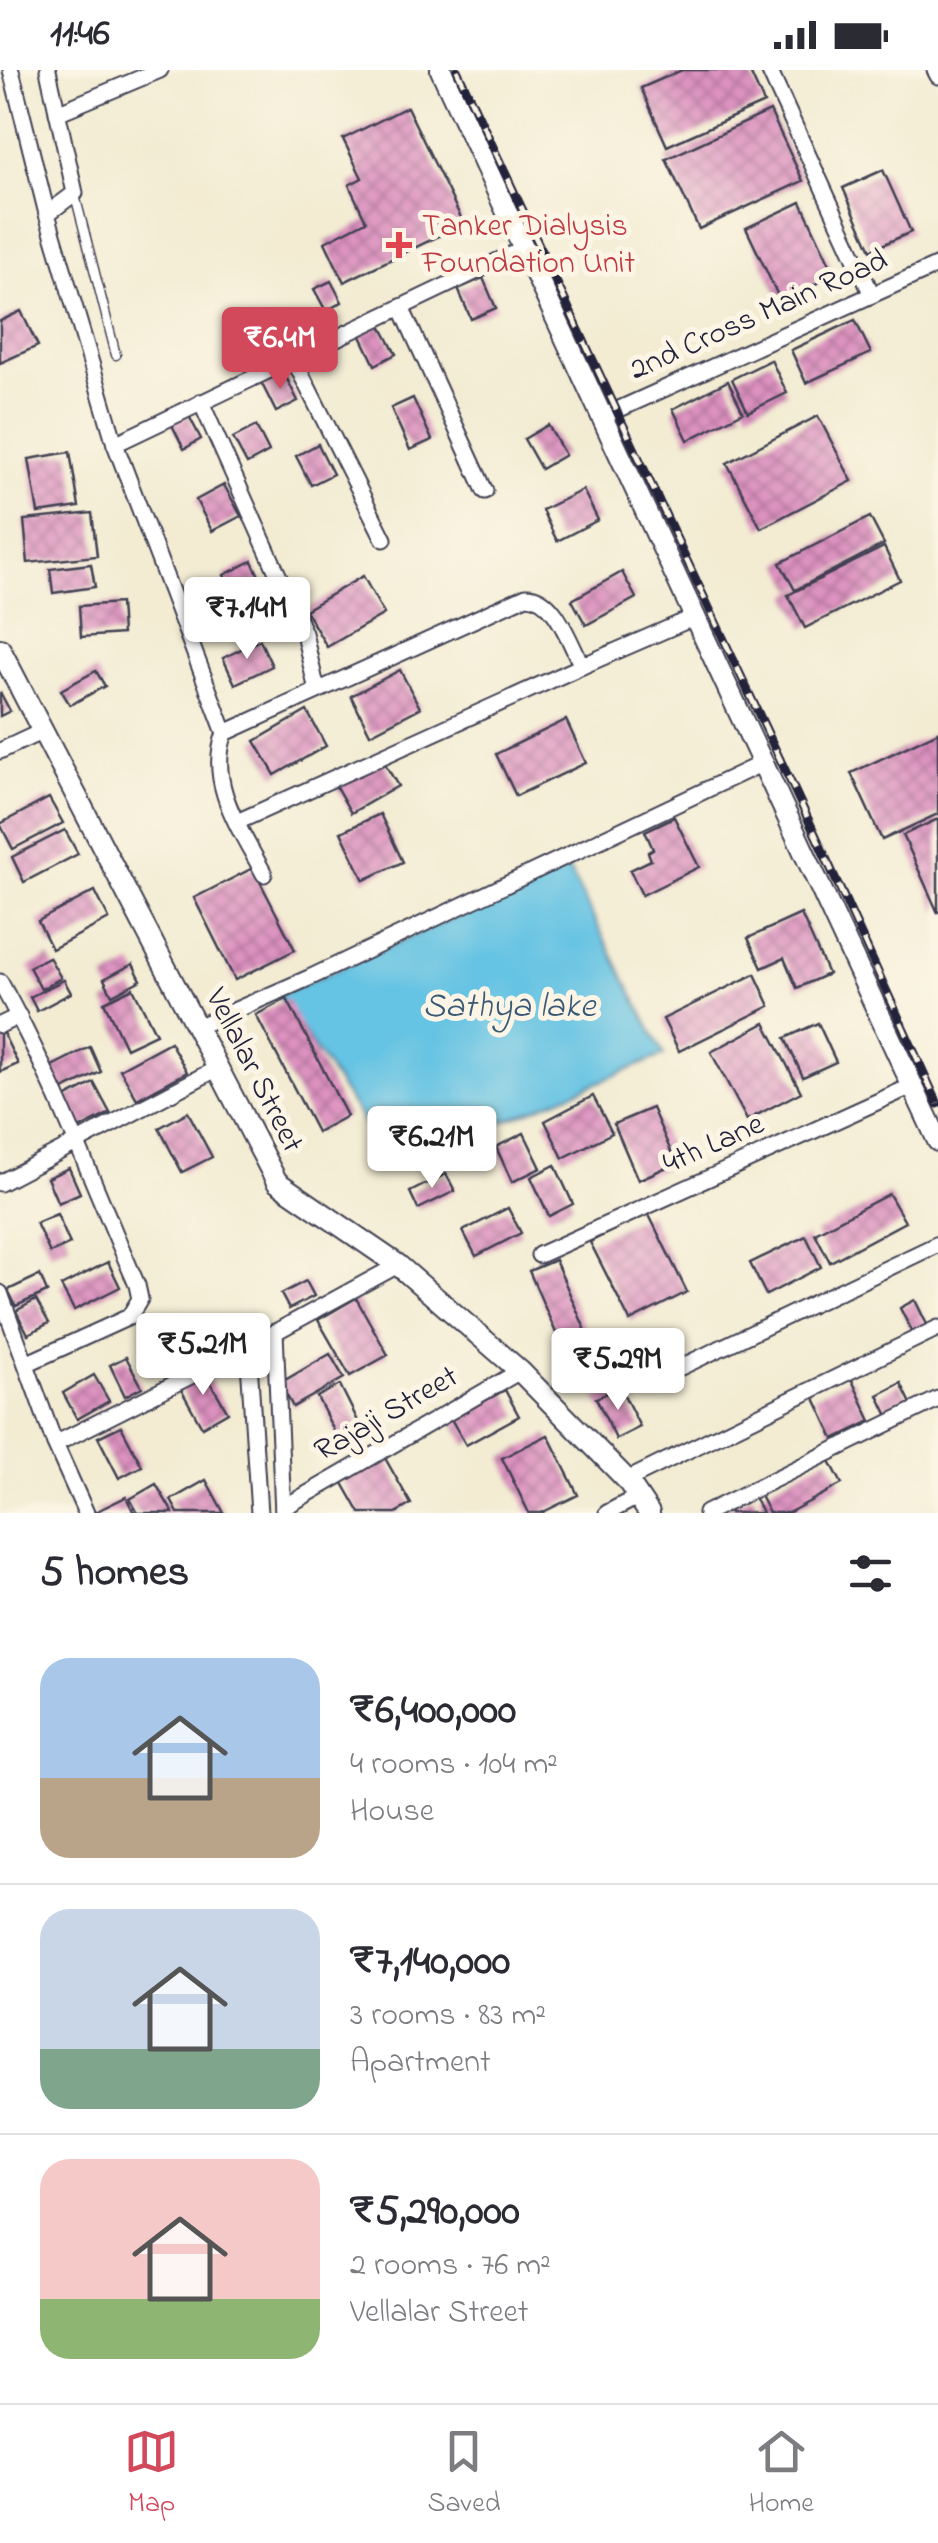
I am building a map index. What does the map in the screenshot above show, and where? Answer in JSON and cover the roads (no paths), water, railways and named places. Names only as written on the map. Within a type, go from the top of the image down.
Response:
[{"type":"street","points":[[11,70],[47,214],[115,444],[224,733],[217,754],[218,780],[264,874]]},
{"type":"street","points":[[47,214],[75,193],[48,70]]},
{"type":"street","points":[[57,113],[160,70]]},
{"type":"street","points":[[442,70],[938,1140]]},
{"type":"street","points":[[769,70],[872,295]]},
{"type":"street","points":[[115,444],[525,248]]},
{"type":"street","name":"2nd Cross Main Road","points":[[604,416],[938,265]]},
{"type":"street","points":[[401,307],[485,491]]},
{"type":"street","points":[[293,358],[384,539]]},
{"type":"street","points":[[201,402],[304,633],[318,691]]},
{"type":"street","points":[[224,733],[526,596],[548,604],[582,666]]},
{"type":"street","points":[[237,822],[697,616]]},
{"type":"street","name":"Vellalar Street","points":[[0,649],[277,1182],[398,1264],[520,1371],[638,1496]]},
{"type":"street","points":[[0,750],[43,731]]},
{"type":"street","points":[[196,1027],[309,978],[765,762]]},
{"type":"street","points":[[0,982],[76,1143],[140,1299],[129,1317],[28,1363]]},
{"type":"street","points":[[0,1025],[18,1016]]},
{"type":"street","points":[[0,1183],[218,1068]]},
{"type":"street","name":"4th Lane","points":[[539,1255],[912,1086]]},
{"type":"street","points":[[681,1367],[938,1244]]},
{"type":"street","points":[[55,1444],[248,1347],[398,1264]]},
{"type":"street","points":[[0,1293],[55,1444],[86,1513]]},
{"type":"street","points":[[607,1513],[938,1328]]},
{"type":"street","points":[[275,1332],[283,1510]]},
{"type":"street","points":[[248,1347],[259,1513]]},
{"type":"street","name":"Rajaji Street","points":[[283,1510],[520,1371]]},
{"type":"street","points":[[706,1513],[938,1399]]},
{"type":"lane","points":[[75,193],[116,355]]},
{"type":"water","name":"Sathya lake","points":[[568,868],[664,1055],[394,1167],[278,995]]},
{"type":"railway","points":[[457,70],[938,1104]]},
{"type":"place","name":"Tanker Dialysis Foundation Unit","points":[[399,245]]}]
